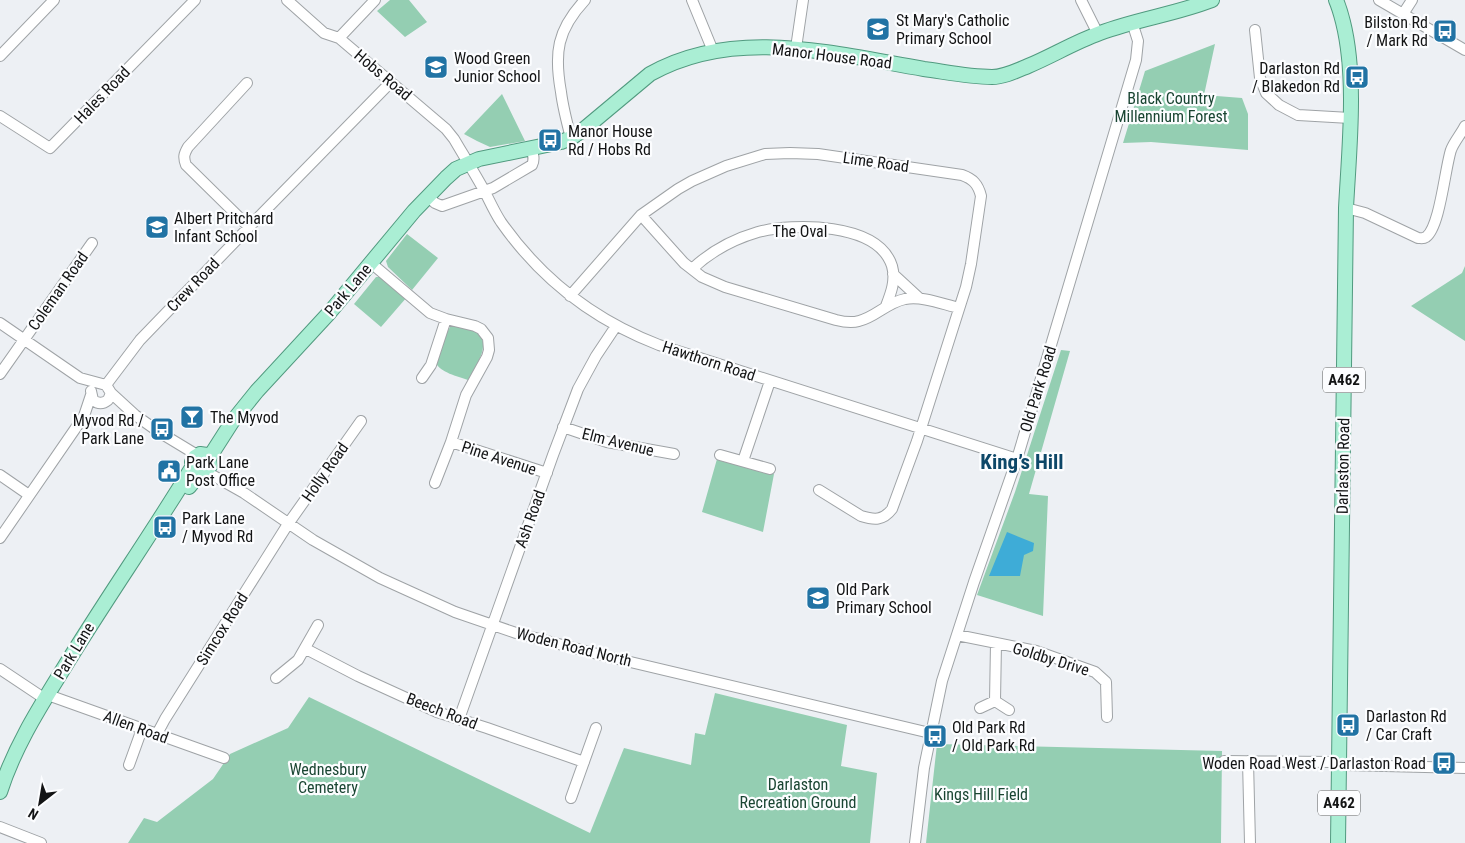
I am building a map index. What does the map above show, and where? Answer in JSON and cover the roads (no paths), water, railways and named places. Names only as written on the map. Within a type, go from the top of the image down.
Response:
[{"type":"main road","name":"Manor House Road","points":[[468,163],[561,142],[571,138],[650,74],[677,61],[713,51],[746,47],[796,48],[939,71],[993,77],[1014,72],[1098,34],[1132,22],[1184,10],[1212,0]]},
{"type":"main road","name":"Darlaston Road","points":[[1336,0],[1348,49],[1350,118],[1346,208],[1338,843]]},
{"type":"main road","name":"Park Lane","points":[[0,792],[14,755],[46,697],[92,622],[162,517],[201,463],[257,391],[330,312],[427,196],[456,169],[468,163]]},
{"type":"street","points":[[0,56],[54,0]]},
{"type":"street","name":"Hales Road","points":[[0,116],[50,148],[194,0]]},
{"type":"street","name":"Hobs Road","points":[[287,0],[324,33],[339,38],[446,130],[454,139],[468,163]]},
{"type":"street","points":[[339,38],[375,0]]},
{"type":"street","points":[[571,138],[557,72],[557,57],[560,41],[567,24],[585,0]]},
{"type":"street","points":[[692,0],[713,51]]},
{"type":"street","points":[[796,48],[803,0]]},
{"type":"street","points":[[1082,0],[1098,34]]},
{"type":"street","points":[[1379,0],[1465,50]]},
{"type":"street","points":[[1403,14],[1412,0]]},
{"type":"street","name":"Old Park Road","points":[[915,843],[921,784],[942,681],[1017,460],[1136,60],[1138,41],[1132,22]]},
{"type":"street","points":[[1255,30],[1260,78],[1266,93],[1279,105],[1298,115],[1350,118]]},
{"type":"street","name":"Crew Road","points":[[105,387],[140,340],[391,82]]},
{"type":"street","points":[[247,83],[188,147],[184,154],[184,159],[186,165],[249,227]]},
{"type":"street","points":[[1346,208],[1365,213],[1418,238],[1427,236],[1437,216],[1446,167],[1452,148],[1465,126]]},
{"type":"street","points":[[427,196],[442,206],[493,188],[532,165],[534,160],[531,148]]},
{"type":"street","name":"Lime Road","points":[[570,296],[641,215],[666,196],[692,181],[726,166],[765,154],[818,154],[962,175],[974,181],[978,186],[981,196],[971,264],[959,308],[920,429],[892,509],[886,516],[880,519],[872,519],[861,516],[819,490]]},
{"type":"street","name":"Hawthorn Road","points":[[468,163],[500,220],[536,265],[570,296],[616,326],[659,345],[1017,460]]},
{"type":"street","points":[[641,215],[675,253],[702,276],[725,287],[844,322],[860,321],[886,306],[906,299],[919,298],[959,308]]},
{"type":"street","name":"The Oval","points":[[692,269],[717,250],[756,233],[788,228],[816,227],[867,238],[886,254],[893,274]]},
{"type":"street","name":"Coleman Road","points":[[0,374],[92,243]]},
{"type":"street","name":"Pine Avenue","points":[[371,263],[430,313],[481,329],[488,338],[487,357],[466,395],[435,483]]},
{"type":"street","points":[[886,306],[892,289],[893,274]]},
{"type":"street","points":[[893,274],[919,298]]},
{"type":"street","points":[[422,378],[431,365],[446,319]]},
{"type":"street","points":[[0,323],[80,378],[105,387],[135,415]]},
{"type":"street","name":"Ash Road","points":[[459,719],[563,427],[582,380],[616,326]]},
{"type":"street","points":[[80,378],[94,401],[135,415]]},
{"type":"street","points":[[743,461],[770,381]]},
{"type":"street","points":[[0,538],[84,416],[94,386],[105,387]]},
{"type":"street","points":[[84,416],[108,400],[105,387]]},
{"type":"street","name":"Woden Road North","points":[[135,415],[313,540],[380,578],[455,612],[516,633],[604,656],[930,733]]},
{"type":"street","name":"Holly Road","points":[[288,524],[361,421]]},
{"type":"street","name":"Elm Avenue","points":[[563,427],[607,442],[674,454]]},
{"type":"street","name":"Pine Avenue","points":[[451,442],[547,473]]},
{"type":"street","points":[[720,454],[770,469]]},
{"type":"street","points":[[0,475],[29,495]]},
{"type":"street","name":"Simcox Road","points":[[157,734],[288,524]]},
{"type":"street","points":[[276,678],[298,660],[318,625]]},
{"type":"street","name":"Goldby Drive","points":[[957,635],[1036,651],[1095,672],[1106,682],[1107,717]]},
{"type":"street","points":[[996,643],[996,701]]},
{"type":"street","name":"Beech Road","points":[[306,648],[358,676],[437,712],[584,762]]},
{"type":"street","name":"Allen Road","points":[[0,669],[46,697],[224,758]]},
{"type":"street","points":[[980,708],[996,701]]},
{"type":"street","points":[[996,701],[1009,710]]},
{"type":"street","points":[[571,798],[596,728]]},
{"type":"street","points":[[129,765],[142,729]]},
{"type":"street","points":[[1224,761],[1334,762],[1345,765],[1465,768]]},
{"type":"street","points":[[1248,762],[1250,843]]},
{"type":"street","points":[[0,827],[41,843]]},
{"type":"water","points":[[1007,532],[1034,543],[1033,551],[1024,555],[1020,576],[989,576]]},
{"type":"place","name":"St Mary's Catholic Primary School","points":[[878,29]]},
{"type":"place","name":"Bilston Rd / Mark Rd","points":[[1445,31]]},
{"type":"place","name":"Wood Green Junior School","points":[[436,67]]},
{"type":"place","name":"Darlaston Rd / Blakedon Rd","points":[[1357,77]]},
{"type":"place","name":"Manor House Rd / Hobs Rd","points":[[550,140]]},
{"type":"place","name":"Albert Pritchard Infant School","points":[[157,227]]},
{"type":"place","name":"The Myvod","points":[[192,417]]},
{"type":"place","name":"Myvod Rd / Park Lane","points":[[162,429]]},
{"type":"place","name":"Park Lane Post Office","points":[[169,471]]},
{"type":"place","name":"Park Lane / Myvod Rd","points":[[165,527]]},
{"type":"place","name":"Old Park Primary School","points":[[818,598]]},
{"type":"place","name":"Darlaston Rd / Car Craft","points":[[1348,725]]},
{"type":"place","name":"Old Park Rd / Old Park Rd","points":[[935,736]]},
{"type":"place","name":"Woden Road West / Darlaston Road","points":[[1444,763]]},
{"type":"district","name":"King’s Hill","points":[[1022,462]]},
{"type":"park label","name":"Black Country Millennium Forest","points":[[1171,107]]},
{"type":"park label","name":"Wednesbury Cemetery","points":[[328,778]]},
{"type":"park label","name":"Darlaston Recreation Ground","points":[[798,793]]},
{"type":"park label","name":"Kings Hill Field","points":[[981,794]]}]
